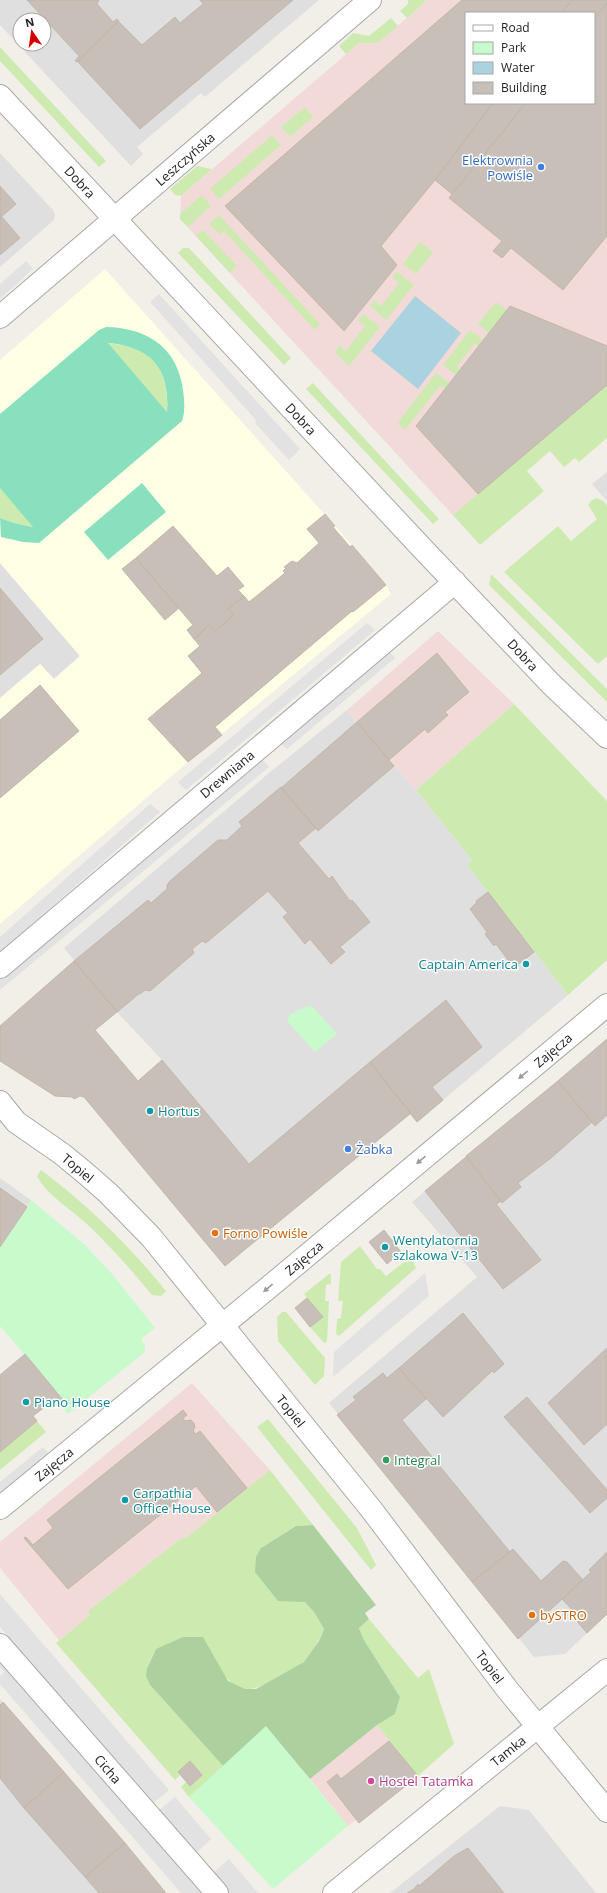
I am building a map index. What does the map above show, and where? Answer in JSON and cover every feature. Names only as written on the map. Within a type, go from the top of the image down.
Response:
[{"type":"street","name":"Leszczyńska","points":[[0,317],[370,0]]},
{"type":"street","name":"Dobra","points":[[0,96],[551,684],[607,737]]},
{"type":"street","name":"Drewniana","points":[[0,967],[455,582]]},
{"type":"street","name":"Zajęcza","points":[[0,1508],[607,1005]]},
{"type":"street","name":"Topiel","points":[[0,1102],[8,1120],[62,1154],[108,1193],[151,1237],[371,1509],[537,1727],[607,1811]]},
{"type":"street","name":"Cicha","points":[[0,1645],[217,1893]]},
{"type":"street","name":"Tamka","points":[[334,1893],[607,1670]]},
{"type":"shaded area","points":[[0,0],[319,0],[205,97],[201,93],[137,147],[143,154],[131,166],[25,52],[52,52],[52,12],[12,12],[12,38],[0,25]]},
{"type":"shaded area","name":"Elektrownia Powiśle","points":[[425,0],[607,0],[607,402],[462,525],[180,219],[181,196],[359,43],[378,43],[425,2]]},
{"type":"shaded area","points":[[0,153],[53,210],[55,215],[54,220],[0,267]]},
{"type":"shaded area","points":[[26,261],[33,269],[0,299],[0,284]]},
{"type":"shaded area","points":[[105,269],[352,545],[386,585],[391,594],[188,762],[0,924],[0,698],[40,664],[54,679],[80,656],[0,563],[0,360]]},
{"type":"shaded area","points":[[159,294],[300,449],[289,460],[255,423],[257,421],[150,302]]},
{"type":"shaded area","points":[[607,472],[607,501],[592,484]]},
{"type":"shaded area","points":[[0,563],[80,656],[54,679],[40,664],[0,698]]},
{"type":"shaded area","points":[[367,623],[375,630],[186,790],[178,782]]},
{"type":"shaded area","points":[[438,631],[514,704],[416,790],[347,710]]},
{"type":"shaded area","points":[[388,650],[395,658],[287,749],[279,742]]},
{"type":"shaded area","points":[[347,710],[416,790],[472,860],[467,865],[568,995],[417,1122],[411,1113],[249,1164],[162,1060],[117,1012],[64,948],[269,773]]},
{"type":"shaded area","points":[[263,760],[269,767],[0,990],[0,978]]},
{"type":"shaded area","points":[[150,804],[160,812],[0,952],[0,937]]},
{"type":"shaded area","points":[[607,1039],[607,1614],[565,1654],[534,1657],[329,1403],[477,1277],[412,1202]]},
{"type":"shaded area","points":[[0,1178],[31,1200],[0,1247]]},
{"type":"shaded area","points":[[425,1273],[429,1296],[333,1377],[334,1352]]},
{"type":"shaded area","points":[[192,1383],[270,1470],[185,1540],[183,1537],[88,1611],[91,1615],[59,1640],[0,1568],[0,1542]]},
{"type":"shaded area","points":[[43,1447],[49,1454],[0,1494],[0,1482]]},
{"type":"shaded area","points":[[0,1594],[169,1790],[152,1804],[0,1627]]},
{"type":"shaded area","points":[[0,1656],[206,1893],[181,1893],[0,1684],[0,1676],[4,1672],[0,1668]]},
{"type":"shaded area","points":[[0,1699],[64,1772],[166,1893],[0,1893]]},
{"type":"shaded area","name":"Hostel Tatamka","points":[[377,1725],[418,1776],[359,1823],[356,1820],[348,1826],[310,1779]]},
{"type":"shaded area","points":[[175,1797],[211,1839],[195,1854],[158,1811]]},
{"type":"shaded area","points":[[500,1806],[529,1810],[596,1893],[390,1893]]},
{"type":"shaded area","points":[[229,1859],[258,1893],[228,1893],[213,1875],[214,1872]]},
{"type":"green space","points":[[408,0],[425,0],[425,2],[407,18],[400,11],[408,4]]},
{"type":"green space","points":[[391,18],[398,26],[378,43],[359,43],[346,54],[339,46],[353,33],[369,36]]},
{"type":"green space","points":[[0,47],[106,161],[99,167],[0,61]]},
{"type":"green space","points":[[305,107],[313,117],[290,137],[281,127]]},
{"type":"green space","points":[[272,135],[281,145],[219,199],[210,189]]},
{"type":"green space","points":[[197,166],[212,169],[181,196],[175,195],[170,189]]},
{"type":"green space","points":[[202,195],[211,206],[188,227],[180,219],[180,214]]},
{"type":"green space","points":[[219,215],[320,324],[315,330],[224,231],[219,234],[209,224]]},
{"type":"green space","points":[[203,230],[237,266],[230,273],[196,236]]},
{"type":"green space","points":[[420,242],[433,252],[416,274],[403,264]]},
{"type":"green space","points":[[183,248],[189,248],[291,358],[284,365],[178,253]]},
{"type":"green space","points":[[397,272],[414,285],[386,320],[370,306],[374,300],[381,306],[399,283],[393,277]]},
{"type":"green space","points":[[496,302],[507,310],[489,333],[478,324]]},
{"type":"green space","points":[[363,314],[380,327],[349,366],[335,352],[340,345],[346,351],[365,326],[358,320]]},
{"type":"green space","points":[[106,327],[133,331],[145,335],[164,349],[172,358],[178,370],[182,384],[184,407],[182,421],[39,543],[23,542],[1,537],[0,518],[33,527],[0,488],[0,414],[99,330]],"holes":[[[108,343],[136,349],[155,362],[165,383],[167,412]]]},
{"type":"green space","points":[[470,330],[483,340],[479,346],[475,343],[457,366],[460,370],[456,375],[443,365]]},
{"type":"green space","points":[[107,343],[123,345],[136,349],[155,362],[161,371],[165,383],[167,412]]},
{"type":"green space","points":[[436,373],[449,383],[445,389],[440,386],[405,430],[398,422]]},
{"type":"green space","points":[[313,383],[439,519],[433,524],[306,389]]},
{"type":"green space","points":[[607,385],[607,438],[579,462],[575,458],[564,467],[550,451],[527,471],[544,491],[480,545],[453,515]]},
{"type":"green space","points":[[142,483],[166,512],[108,560],[84,532]]},
{"type":"green space","points":[[0,488],[34,527],[14,523],[0,518]]},
{"type":"green space","points":[[596,498],[602,500],[607,505],[607,656],[598,664],[504,572],[558,526],[571,541],[597,519],[588,505]]},
{"type":"green space","points":[[491,574],[607,689],[607,702],[489,585]]},
{"type":"green space","points":[[514,704],[607,801],[607,960],[568,995],[467,865],[472,860],[416,790]]},
{"type":"green space","points":[[311,1005],[337,1034],[315,1052],[287,1021],[290,1014]]},
{"type":"green space","points":[[41,1170],[75,1197],[123,1242],[166,1291],[161,1296],[152,1295],[98,1235],[47,1190],[37,1176]]},
{"type":"green space","points":[[31,1200],[84,1244],[113,1275],[155,1328],[141,1339],[145,1346],[145,1352],[68,1414],[59,1404],[63,1399],[0,1326],[0,1247]]},
{"type":"green space","points":[[360,1246],[377,1269],[380,1269],[386,1276],[407,1260],[412,1260],[416,1268],[339,1336],[336,1334],[337,1319],[341,1318],[343,1301],[338,1301],[341,1262]]},
{"type":"green space","points":[[331,1274],[331,1284],[326,1285],[325,1301],[329,1301],[327,1342],[324,1343],[310,1327],[323,1317],[304,1294]]},
{"type":"green space","points":[[282,1312],[286,1312],[325,1358],[324,1376],[315,1385],[278,1341],[277,1317]]},
{"type":"green space","points":[[268,1419],[357,1528],[376,1565],[371,1570],[257,1427]]},
{"type":"green space","points":[[37,1421],[46,1432],[0,1470],[0,1452]]},
{"type":"green space","points":[[270,1470],[313,1525],[296,1526],[261,1548],[314,1612],[324,1629],[318,1642],[305,1661],[267,1683],[253,1689],[238,1687],[223,1674],[156,1649],[149,1662],[147,1670],[150,1685],[224,1767],[189,1797],[181,1787],[186,1782],[190,1786],[202,1775],[190,1761],[178,1772],[180,1775],[175,1780],[56,1643],[90,1615],[88,1611],[183,1537],[185,1539]]},
{"type":"green space","points":[[313,1525],[376,1605],[365,1613],[369,1619],[359,1628],[364,1640],[400,1697],[395,1714],[377,1725],[310,1779],[266,1727],[224,1767],[150,1685],[146,1676],[147,1668],[156,1649],[183,1637],[203,1637],[228,1681],[245,1689],[256,1689],[304,1662],[319,1641],[324,1629],[314,1612],[305,1602],[278,1601],[255,1572],[256,1557],[261,1548],[296,1526]]},
{"type":"green space","points":[[369,1619],[418,1678],[429,1669],[454,1744],[418,1776],[377,1725],[395,1714],[400,1697],[364,1640],[359,1627]]},
{"type":"green space","points":[[266,1726],[348,1826],[273,1889],[189,1797]]},
{"type":"water","points":[[415,296],[461,333],[418,389],[371,351]]},
{"type":"building","points":[[27,0],[99,0],[97,4],[113,22],[117,19],[119,21],[77,62],[75,61],[79,56],[52,27],[52,12],[38,12]]},
{"type":"building","points":[[200,0],[293,0],[140,129],[78,62],[118,21],[142,45],[175,17],[180,23],[203,4]]},
{"type":"building","points":[[462,0],[572,0],[563,12],[465,12],[465,104],[492,104],[435,180],[381,246],[397,265],[344,331],[225,206]]},
{"type":"building","points":[[572,0],[607,0],[607,3],[595,18],[595,12],[563,12]]},
{"type":"building","name":"Elektrownia Powiśle","points":[[607,3],[607,236],[563,290],[511,248],[502,258],[493,251],[502,241],[449,198],[525,104],[595,104],[595,18]]},
{"type":"building","points":[[492,104],[525,104],[452,194],[435,180]]},
{"type":"building","points":[[0,186],[16,204],[0,218]]},
{"type":"building","points":[[2,217],[20,238],[0,255],[0,218]]},
{"type":"building","points":[[510,306],[607,346],[607,385],[478,494],[416,426]]},
{"type":"building","points":[[325,514],[335,526],[333,527],[350,547],[352,545],[386,585],[353,612],[352,611],[215,727],[222,735],[188,762],[148,719],[202,673],[188,656],[200,646],[194,639],[209,625],[215,631],[234,615],[228,609],[244,596],[249,602],[285,573],[283,571],[286,568],[284,567],[292,561],[297,563],[319,543],[307,529]]},
{"type":"building","points":[[173,526],[217,576],[228,567],[244,586],[238,590],[244,596],[228,609],[234,615],[215,631],[209,625],[194,639],[187,630],[193,625],[136,558]]},
{"type":"building","points":[[136,558],[179,608],[165,620],[122,569]]},
{"type":"building","points":[[0,588],[43,639],[0,675]]},
{"type":"building","points":[[437,653],[469,692],[445,712],[448,715],[428,733],[425,729],[389,760],[357,722]]},
{"type":"building","points":[[40,685],[79,731],[0,798],[0,720]]},
{"type":"building","points":[[357,722],[394,766],[318,831],[281,788]]},
{"type":"building","points":[[281,787],[316,828],[298,843],[329,879],[332,876],[350,901],[352,900],[370,922],[340,947],[345,952],[331,964],[310,939],[305,944],[283,917],[288,913],[268,891],[206,943],[202,941],[192,949],[194,953],[150,991],[145,990],[140,993],[117,1012],[74,961],[148,900],[151,903],[167,889],[167,885],[170,881],[218,840],[227,840],[242,826],[239,822]]},
{"type":"building","points":[[488,892],[534,952],[514,968],[496,944],[494,946],[485,934],[487,932],[470,909],[477,902],[476,901]]},
{"type":"building","name":"Hortus","points":[[74,961],[117,1012],[95,1030],[138,1081],[162,1060],[249,1164],[370,1062],[411,1113],[225,1266],[84,1097],[80,1096],[74,1099],[72,1097],[55,1096],[0,1061],[0,1026]]},
{"type":"building","points":[[446,1000],[482,1047],[432,1087],[443,1100],[417,1122],[370,1062]]},
{"type":"building","points":[[607,1039],[607,1115],[595,1126],[558,1081]]},
{"type":"building","points":[[558,1081],[592,1122],[551,1158],[518,1183],[521,1187],[502,1203],[466,1156]]},
{"type":"building","points":[[466,1157],[501,1201],[496,1204],[541,1260],[503,1289],[425,1191]]},
{"type":"building","points":[[0,1188],[27,1207],[0,1247]]},
{"type":"building","name":"Wentylatornia szlakowa V-13","points":[[384,1230],[401,1252],[387,1264],[369,1242]]},
{"type":"building","points":[[307,1298],[323,1317],[310,1327],[295,1308]]},
{"type":"building","points":[[463,1313],[504,1364],[494,1373],[492,1371],[443,1417],[399,1368]]},
{"type":"building","points":[[607,1348],[607,1424],[584,1445],[548,1403]]},
{"type":"building","name":"Piano House","points":[[25,1354],[63,1400],[59,1404],[55,1399],[33,1416],[37,1421],[0,1452],[0,1375]]},
{"type":"building","points":[[399,1368],[426,1399],[402,1420],[510,1552],[472,1582],[337,1415],[356,1400],[353,1397],[383,1373],[387,1378]]},
{"type":"building","points":[[527,1397],[607,1490],[607,1498],[590,1513],[504,1417]]},
{"type":"building","name":"Carpathia Office House","points":[[183,1410],[187,1415],[183,1418],[185,1421],[191,1420],[194,1423],[195,1427],[193,1431],[196,1434],[200,1431],[247,1488],[217,1512],[196,1486],[68,1589],[24,1538],[26,1537],[33,1545],[53,1528],[47,1520]]},
{"type":"building","points":[[513,1549],[541,1581],[563,1561],[567,1562],[583,1580],[518,1639],[472,1582]]},
{"type":"building","points":[[607,1552],[607,1614],[587,1633],[574,1618],[577,1615],[562,1599],[591,1572],[589,1570]]},
{"type":"building","points":[[3,1702],[64,1772],[24,1808],[0,1778],[0,1705]]},
{"type":"building","name":"Hostel Tatamka","points":[[389,1741],[418,1776],[359,1823],[327,1782],[337,1774],[341,1779]]},
{"type":"building","points":[[190,1761],[202,1775],[190,1786],[178,1772]]},
{"type":"building","points":[[64,1772],[125,1843],[85,1877],[24,1808]]},
{"type":"building","points":[[125,1843],[166,1893],[99,1893],[85,1877]]},
{"type":"building","points":[[468,1848],[504,1893],[407,1893],[414,1889],[418,1884],[419,1886],[454,1856]]},
{"type":"place","name":"Elektrownia Powiśle","points":[[541,167]]},
{"type":"place","name":"Captain America","points":[[526,964]]},
{"type":"place","name":"Hortus","points":[[150,1111]]},
{"type":"place","name":"Żabka","points":[[348,1149]]},
{"type":"place","name":"Forno Powiśle","points":[[215,1233]]},
{"type":"place","name":"Wentylatornia szlakowa V-13","points":[[385,1247]]},
{"type":"place","name":"Piano House","points":[[26,1402]]},
{"type":"place","name":"Integral","points":[[386,1460]]},
{"type":"place","name":"Carpathia Office House","points":[[125,1500]]},
{"type":"place","name":"bySTRO","points":[[532,1615]]},
{"type":"place","name":"Hostel Tatamka","points":[[371,1781]]}]
